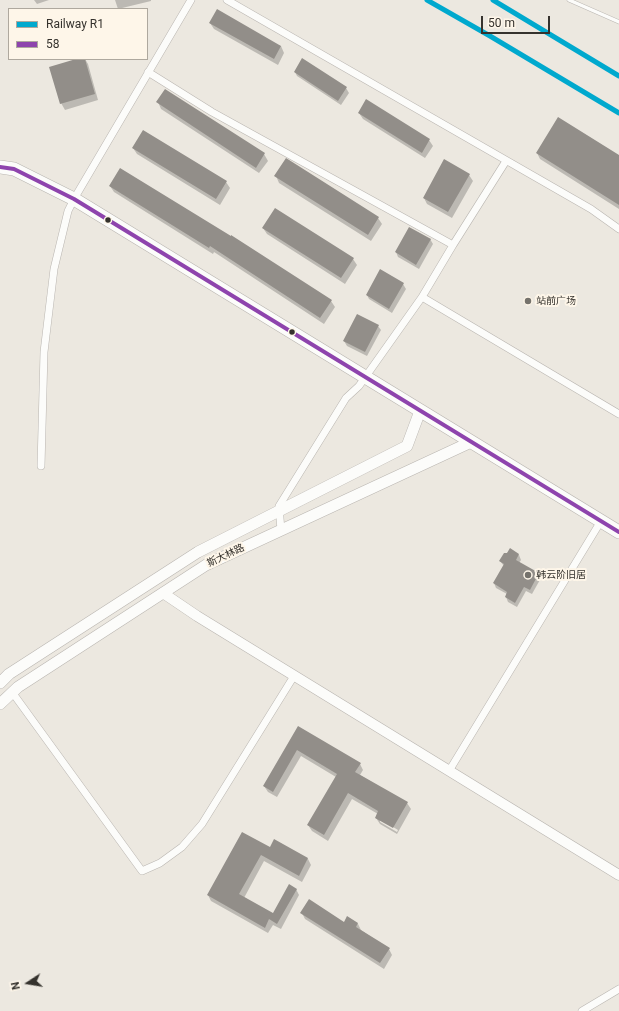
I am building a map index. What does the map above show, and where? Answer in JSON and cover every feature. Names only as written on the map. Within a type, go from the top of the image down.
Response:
[{"type":"highway","points":[[0,167],[14,169],[74,199],[292,333],[366,376],[420,411],[619,532]]},
{"type":"main road","name":"斯大林路","points":[[0,683],[4,677],[198,552],[407,446],[420,411]]},
{"type":"main road","name":"斯大林路","points":[[0,704],[18,686],[206,565],[471,442]]},
{"type":"street","points":[[41,466],[44,352],[54,269],[68,211],[191,0]]},
{"type":"street","points":[[227,0],[591,209],[619,229]]},
{"type":"street","points":[[148,72],[212,112],[256,137],[262,138],[453,245]]},
{"type":"street","points":[[281,530],[279,506],[346,398],[359,386],[422,297],[506,161]]},
{"type":"street","points":[[422,297],[619,414]]},
{"type":"street","points":[[449,771],[601,521]]},
{"type":"street","points":[[163,593],[197,616],[294,676],[619,875]]},
{"type":"street","points":[[12,692],[142,871],[160,863],[182,847],[202,824],[294,676]]},
{"type":"street","points":[[582,1011],[619,990]]},
{"type":"lane","points":[[569,0],[619,22]]},
{"type":"building","points":[[217,9],[281,46],[274,59],[209,23]]},
{"type":"building","points":[[302,58],[347,87],[338,101],[294,72]]},
{"type":"building","points":[[73,60],[85,60],[95,94],[60,104],[49,67]]},
{"type":"building","points":[[165,89],[265,153],[256,168],[156,102]]},
{"type":"building","points":[[366,99],[430,139],[422,153],[358,113]]},
{"type":"building","points":[[558,117],[619,155],[619,205],[536,153]]},
{"type":"building","points":[[143,130],[227,181],[216,199],[132,148]]},
{"type":"building","points":[[286,158],[379,217],[368,235],[274,176]]},
{"type":"building","points":[[444,159],[470,174],[448,212],[423,198]]},
{"type":"building","points":[[120,168],[231,235],[332,300],[320,318],[210,246],[209,248],[109,186]]},
{"type":"building","points":[[275,208],[354,258],[341,278],[262,228]]},
{"type":"building","points":[[409,227],[431,239],[416,265],[395,252]]},
{"type":"building","points":[[380,269],[404,283],[389,309],[366,295]]},
{"type":"building","points":[[357,314],[379,325],[365,352],[343,341]]},
{"type":"building","name":"韩云阶旧居","points":[[510,548],[519,554],[516,560],[539,573],[530,590],[524,587],[515,603],[505,597],[507,592],[493,583],[504,564],[499,561],[504,553],[507,553]]},
{"type":"building","points":[[298,726],[361,763],[355,772],[408,802],[393,828],[375,818],[378,811],[348,793],[324,835],[307,825],[337,774],[297,750],[273,792],[263,786]]},
{"type":"building","points":[[242,832],[270,847],[274,839],[308,858],[299,876],[261,855],[239,894],[273,913],[289,884],[297,889],[277,924],[269,919],[265,928],[207,895]]},
{"type":"building","points":[[309,899],[344,922],[347,916],[358,923],[356,927],[390,948],[380,963],[300,913]]},
{"type":"rail line","name":"R1","points":[[427,0],[619,113]]},
{"type":"rail line","name":"R1","points":[[493,0],[619,76]]},
{"type":"transit line","name":"58","points":[[0,167],[14,169],[74,199],[619,532]]},
{"type":"place","name":"站前广场","points":[[528,301]]},
{"type":"place","name":"韩云阶旧居","points":[[528,575]]}]
